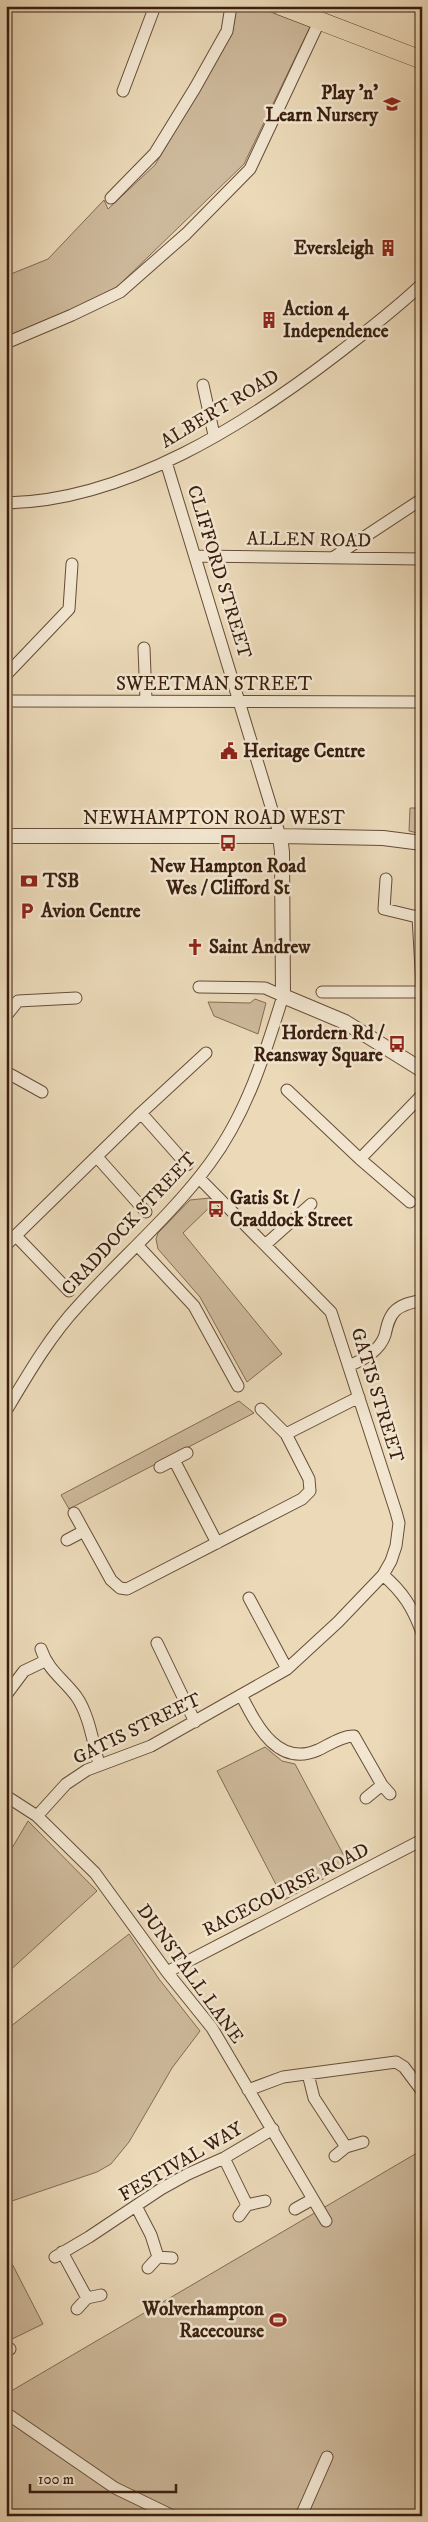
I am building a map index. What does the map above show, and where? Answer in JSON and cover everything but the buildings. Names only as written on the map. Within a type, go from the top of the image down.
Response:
[{"type":"highway","points":[[292,8],[422,60]]},
{"type":"street","points":[[123,91],[155,6]]},
{"type":"street","points":[[111,198],[155,153],[228,30],[231,6]]},
{"type":"street","points":[[6,343],[120,292],[186,234],[250,169],[320,20]]},
{"type":"street","name":"ALBERT ROAD","points":[[6,503],[47,499],[101,488],[166,462],[275,398],[318,368],[422,284]]},
{"type":"street","points":[[203,385],[214,435]]},
{"type":"street","name":"CLIFFORD STREET","points":[[166,462],[280,836]]},
{"type":"street","points":[[334,557],[422,499]]},
{"type":"street","name":"ALLEN ROAD","points":[[195,556],[422,559]]},
{"type":"street","points":[[6,675],[69,609],[72,564]]},
{"type":"street","points":[[144,648],[146,700]]},
{"type":"street","name":"SWEETMAN STREET","points":[[6,702],[146,700],[422,702]]},
{"type":"street","name":"NEWHAMPTON ROAD WEST","points":[[6,836],[280,836],[383,838],[422,843]]},
{"type":"street","points":[[280,836],[282,852],[282,996]]},
{"type":"street","points":[[386,879],[384,909],[420,916],[422,986]]},
{"type":"street","points":[[199,988],[265,988],[345,1022],[422,1070]]},
{"type":"street","points":[[322,992],[422,992]]},
{"type":"street","name":"CRADDOCK STREET","points":[[6,1411],[42,1353],[64,1323],[138,1246],[211,1162],[244,1106],[265,1052],[282,996]]},
{"type":"street","points":[[6,1016],[18,1001],[76,998]]},
{"type":"street","points":[[6,1245],[97,1157],[194,1058],[206,1053]]},
{"type":"street","points":[[6,1072],[42,1092]]},
{"type":"street","points":[[287,1090],[360,1159],[410,1202]]},
{"type":"street","points":[[360,1159],[422,1095]]},
{"type":"street","points":[[141,1113],[187,1165]]},
{"type":"street","points":[[97,1157],[146,1212]]},
{"type":"street","name":"GATIS STREET","points":[[37,1816],[66,1784],[99,1764],[151,1746],[286,1669],[338,1622],[382,1575],[396,1546],[398,1523],[350,1365],[331,1312],[199,1178]]},
{"type":"street","points":[[265,1245],[311,1204]]},
{"type":"street","points":[[16,1236],[69,1292]]},
{"type":"street","points":[[138,1246],[194,1306],[238,1386]]},
{"type":"street","points":[[350,1365],[367,1357],[380,1342],[395,1311],[402,1306],[422,1300]]},
{"type":"street","points":[[286,1434],[359,1397]]},
{"type":"street","points":[[74,1512],[111,1580],[120,1588],[136,1586],[302,1499],[310,1491],[309,1479],[286,1434],[261,1409]]},
{"type":"street","points":[[160,1467],[187,1453]]},
{"type":"street","points":[[174,1460],[217,1544]]},
{"type":"street","points":[[67,1540],[84,1531]]},
{"type":"street","points":[[382,1575],[397,1588],[410,1604],[422,1633]]},
{"type":"street","points":[[249,1598],[286,1669]]},
{"type":"street","points":[[157,1643],[195,1722]]},
{"type":"street","points":[[41,1649],[45,1661],[76,1697],[99,1764]]},
{"type":"street","points":[[6,1695],[24,1671],[45,1661]]},
{"type":"street","points":[[241,1695],[257,1726],[268,1740],[286,1752],[297,1754],[315,1751],[347,1736],[354,1736],[382,1785],[390,1794]]},
{"type":"street","points":[[366,1798],[382,1785]]},
{"type":"street","name":"DUNSTALL LANE","points":[[6,1796],[37,1816],[96,1873],[167,1972],[212,2028],[326,2221]]},
{"type":"street","name":"RACECOURSE ROAD","points":[[167,1972],[422,1840]]},
{"type":"street","points":[[248,2090],[283,2077],[396,2062],[418,2078],[422,2091]]},
{"type":"street","points":[[308,2074],[314,2098],[346,2146]]},
{"type":"street","name":"FESTIVAL WAY","points":[[87,2298],[58,2254],[188,2174],[224,2158],[273,2129]]},
{"type":"street","points":[[334,2156],[346,2146],[363,2142]]},
{"type":"street","points":[[224,2158],[247,2205]]},
{"type":"street","points":[[295,2209],[313,2199]]},
{"type":"street","points":[[239,2216],[247,2205],[265,2201]]},
{"type":"street","points":[[136,2206],[151,2235],[158,2257]]},
{"type":"street","points":[[158,2257],[172,2258]]},
{"type":"street","points":[[148,2268],[158,2257]]},
{"type":"street","points":[[78,2308],[87,2298],[101,2295]]},
{"type":"street","points":[[6,2413],[115,2488],[172,2516]]},
{"type":"street","points":[[301,2516],[327,2457]]},
{"type":"shaded area","points":[[237,6],[255,6],[310,27],[244,164],[117,287],[72,309],[6,337],[6,276],[48,259],[104,200],[108,209],[155,165],[232,34]]},
{"type":"shaded area","points":[[410,808],[422,808],[422,834],[409,831]]},
{"type":"shaded area","points":[[255,999],[266,1003],[258,1034],[214,1016],[208,1002],[250,1003]]},
{"type":"shaded area","points":[[210,1198],[214,1203],[183,1233],[282,1354],[247,1382],[200,1297],[158,1249],[156,1239],[158,1233],[190,1200]]},
{"type":"shaded area","points":[[239,1401],[254,1413],[69,1509],[61,1495]]},
{"type":"shaded area","points":[[265,1747],[282,1761],[295,1764],[349,1865],[284,1900],[217,1771]]},
{"type":"shaded area","points":[[28,1821],[97,1891],[6,1974],[6,1858]]},
{"type":"shaded area","points":[[129,1934],[159,1979],[200,2031],[172,2068],[129,2142],[111,2164],[97,2172],[6,2203],[6,2030]]},
{"type":"shaded area","name":"Wolverhampton Racecourse","points":[[422,2150],[422,2516],[6,2516],[6,2394]]},
{"type":"shaded area","points":[[6,2252],[43,2324],[10,2340],[6,2337]]},
{"type":"place","name":"Play 'n' Learn Nursery","points":[[392,104]]},
{"type":"place","name":"Eversleigh","points":[[388,248]]},
{"type":"place","name":"Action 4 Independence","points":[[269,320]]},
{"type":"place","name":"Heritage Centre","points":[[229,751]]},
{"type":"place","name":"New Hampton Road Wes / Clifford St","points":[[228,843]]},
{"type":"place","name":"TSB","points":[[29,881]]},
{"type":"place","name":"Avion Centre","points":[[27,911]]},
{"type":"place","name":"Saint Andrew","points":[[195,947]]},
{"type":"place","name":"Hordern Rd / Reansway Square","points":[[397,1044]]},
{"type":"place","name":"Gatis St / Craddock Street","points":[[216,1209]]},
{"type":"place","name":"Wolverhampton Racecourse","points":[[278,2320]]}]
